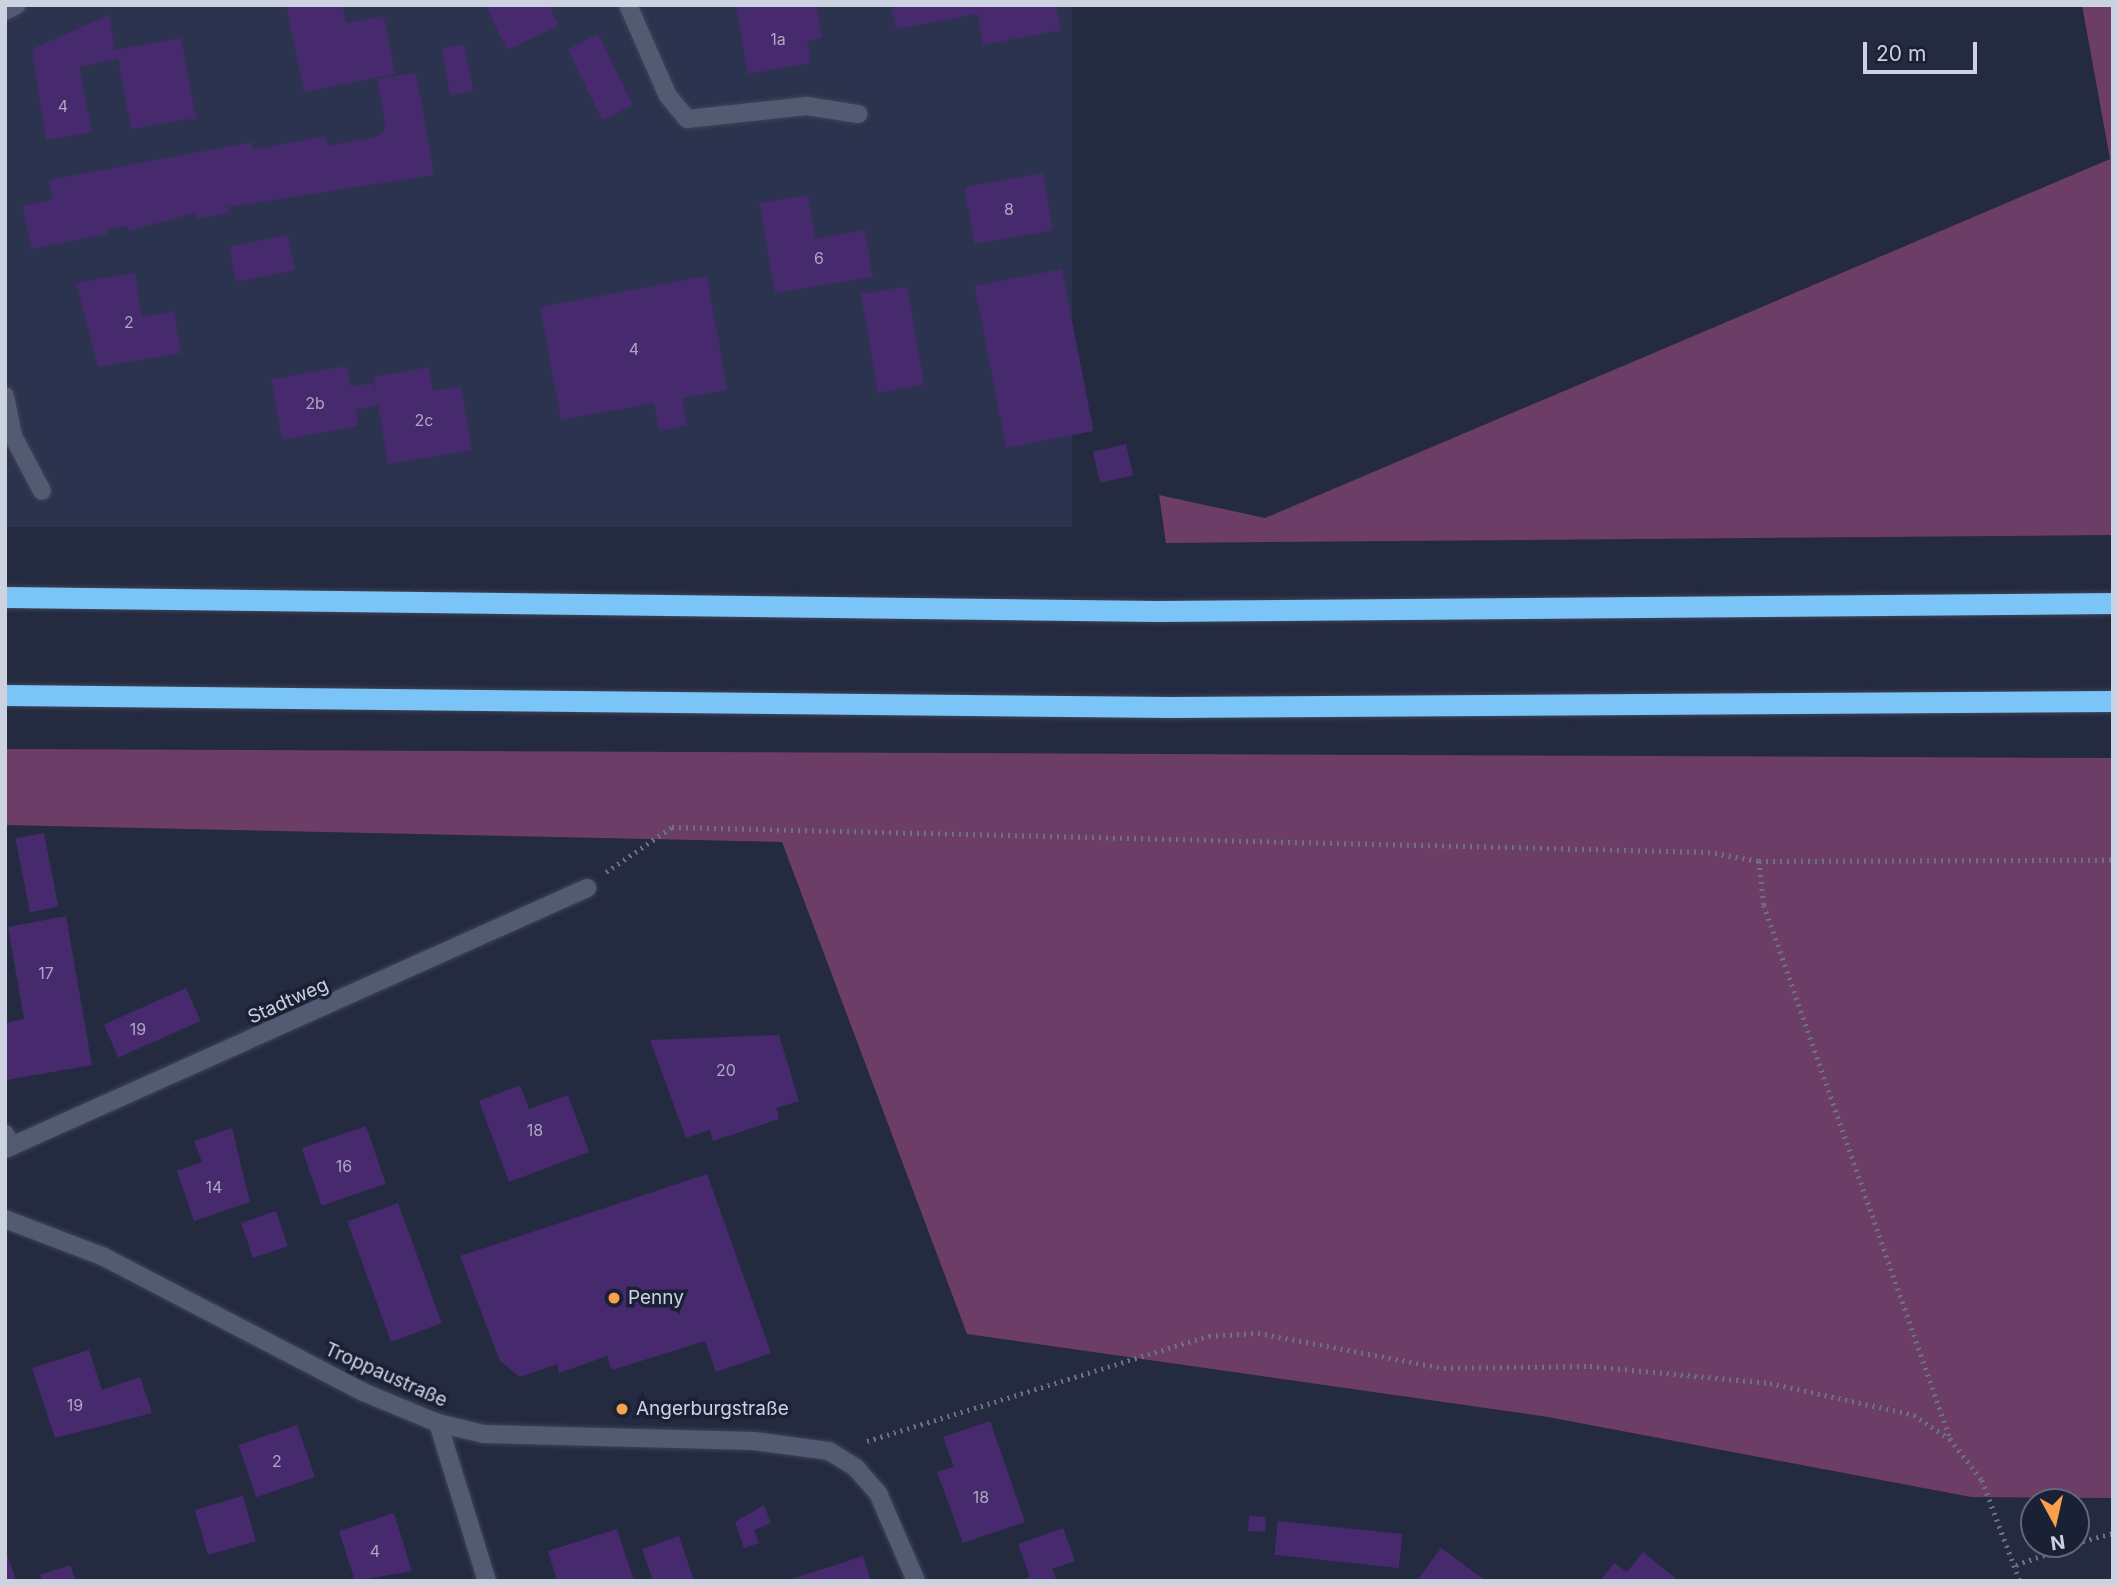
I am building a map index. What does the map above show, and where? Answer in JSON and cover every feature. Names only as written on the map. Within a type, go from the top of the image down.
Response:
[{"type":"highway","points":[[5,597],[1157,611],[2113,603]]},
{"type":"highway","points":[[5,695],[1171,708],[2113,701]]},
{"type":"street","points":[[5,11],[17,5]]},
{"type":"street","points":[[628,5],[668,96],[687,119],[807,106],[858,114]]},
{"type":"street","points":[[5,396],[12,436],[42,491]]},
{"type":"street","name":"Stadtweg","points":[[8,1143],[587,888]]},
{"type":"street","name":"Troppaustraße","points":[[5,1219],[102,1256],[363,1392],[438,1423],[484,1434],[754,1441],[829,1451],[856,1468],[878,1493],[916,1581]]},
{"type":"street","points":[[438,1423],[487,1581]]},
{"type":"path","points":[[587,888],[672,827],[1709,852],[1759,862],[2113,860]]},
{"type":"path","points":[[1759,862],[1764,905],[1950,1439]]},
{"type":"path","points":[[829,1451],[1174,1345],[1258,1334],[1444,1368],[1590,1366],[1770,1383],[1914,1415],[1950,1439],[1982,1480],[2020,1581]]},
{"type":"path","points":[[2090,1540],[2113,1533]]},
{"type":"path","points":[[2015,1565],[2035,1558]]},
{"type":"shaded area","points":[[5,5],[1072,5],[1072,527],[5,527]]},
{"type":"shaded area","points":[[2082,5],[2113,5],[2113,535],[1166,543],[1159,495],[1265,518],[2110,159]]},
{"type":"shaded area","points":[[5,749],[2113,758],[2113,1498],[2090,1498],[2090,1488],[2020,1488],[2020,1497],[1971,1497],[1548,1417],[967,1334],[782,842],[5,825]]},
{"type":"building","points":[[286,5],[342,5],[346,23],[384,16],[395,74],[304,92]]},
{"type":"building","points":[[493,5],[549,5],[559,26],[507,50],[487,8]]},
{"type":"building","points":[[736,5],[817,5],[822,38],[807,41],[811,63],[748,74]]},
{"type":"building","points":[[891,5],[1056,5],[1061,30],[983,45],[978,14],[896,29]]},
{"type":"building","points":[[109,15],[115,50],[181,38],[196,118],[131,129],[118,59],[79,67],[92,132],[46,140],[32,49]]},
{"type":"building","points":[[598,34],[633,105],[602,120],[567,49]]},
{"type":"building","points":[[464,44],[473,91],[451,96],[441,48]]},
{"type":"building","points":[[416,73],[434,175],[228,207],[229,213],[196,219],[195,213],[128,231],[128,226],[107,229],[107,234],[31,249],[23,206],[53,200],[49,180],[252,142],[253,150],[325,136],[327,146],[376,137],[386,128],[377,79]]},
{"type":"building","points":[[1043,173],[1053,230],[974,244],[964,187]]},
{"type":"building","points":[[808,195],[815,239],[865,230],[873,277],[775,293],[759,203]]},
{"type":"building","points":[[288,235],[295,270],[236,282],[229,246]]},
{"type":"building","points":[[1062,269],[1093,431],[1006,448],[975,286]]},
{"type":"building","points":[[135,273],[142,317],[174,311],[181,353],[98,367],[76,283]]},
{"type":"building","points":[[707,276],[727,390],[682,398],[687,425],[659,431],[654,403],[561,420],[540,307]]},
{"type":"building","points":[[907,286],[924,384],[878,393],[861,294]]},
{"type":"building","points":[[347,366],[351,387],[372,383],[376,398],[373,377],[429,367],[433,391],[461,386],[472,450],[388,464],[378,405],[355,410],[358,426],[282,440],[271,379]]},
{"type":"building","points":[[1126,444],[1133,475],[1100,483],[1093,452]]},
{"type":"building","points":[[44,833],[58,907],[30,912],[16,839]]},
{"type":"building","points":[[66,916],[92,1065],[7,1080],[5,1023],[24,1019],[8,927]]},
{"type":"building","points":[[186,988],[201,1021],[118,1057],[104,1025]]},
{"type":"building","points":[[779,1035],[799,1101],[776,1108],[779,1119],[713,1141],[710,1130],[686,1138],[650,1040]]},
{"type":"building","points":[[520,1085],[529,1109],[568,1095],[589,1152],[509,1182],[479,1101]]},
{"type":"building","points":[[366,1126],[386,1184],[322,1206],[302,1148]]},
{"type":"building","points":[[232,1128],[250,1202],[194,1221],[177,1171],[202,1162],[194,1141]]},
{"type":"building","name":"Penny","points":[[707,1174],[771,1353],[716,1372],[705,1341],[612,1370],[607,1356],[559,1373],[557,1364],[520,1377],[500,1361],[460,1256]]},
{"type":"building","points":[[398,1203],[442,1323],[391,1342],[347,1221]]},
{"type":"building","points":[[276,1211],[288,1246],[253,1258],[241,1223]]},
{"type":"building","points":[[89,1350],[102,1390],[140,1377],[152,1413],[55,1438],[32,1368]]},
{"type":"building","points":[[990,1421],[1025,1522],[963,1543],[937,1472],[954,1467],[943,1437]]},
{"type":"building","points":[[297,1425],[315,1477],[256,1497],[238,1445]]},
{"type":"building","points":[[243,1496],[256,1541],[208,1555],[195,1510]]},
{"type":"building","points":[[764,1505],[771,1523],[754,1530],[759,1543],[744,1548],[735,1522]]},
{"type":"building","points":[[394,1513],[412,1571],[355,1581],[339,1531]]},
{"type":"building","points":[[1249,1516],[1266,1517],[1265,1532],[1248,1531]]},
{"type":"building","points":[[1278,1521],[1402,1534],[1399,1568],[1274,1555]]},
{"type":"building","points":[[1063,1528],[1075,1561],[1052,1569],[1057,1581],[1020,1581],[1030,1577],[1018,1544]]},
{"type":"building","points":[[617,1529],[634,1581],[557,1581],[548,1551]]},
{"type":"building","points":[[679,1536],[694,1581],[653,1581],[642,1549]]},
{"type":"building","points":[[1441,1548],[1486,1581],[1417,1581]]},
{"type":"building","points":[[6,1551],[16,1581],[5,1581]]},
{"type":"building","points":[[1643,1552],[1679,1581],[1600,1581],[1614,1563],[1627,1572]]},
{"type":"building","points":[[863,1556],[871,1581],[789,1581],[789,1580]]},
{"type":"building","points":[[70,1565],[76,1581],[42,1581],[40,1575]]},
{"type":"place","name":"Penny","points":[[614,1298]]},
{"type":"place","name":"Angerburgstraße","points":[[622,1409]]}]
